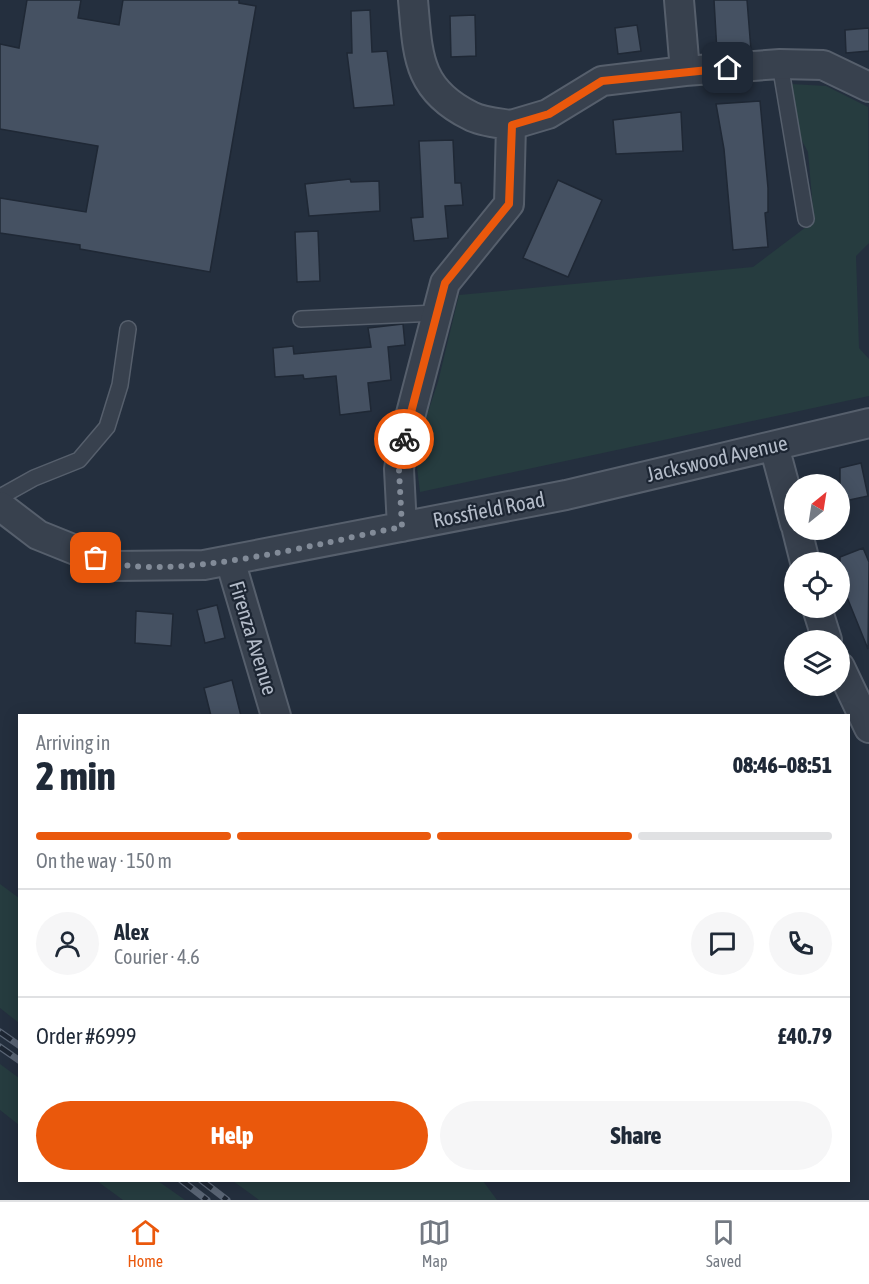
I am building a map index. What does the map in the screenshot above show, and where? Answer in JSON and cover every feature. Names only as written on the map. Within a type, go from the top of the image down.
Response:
[{"type":"street","points":[[413,0],[418,58],[435,92],[472,117],[512,125],[549,114],[602,81],[685,71],[780,64],[823,65],[869,87]]},
{"type":"street","points":[[679,0],[685,71]]},
{"type":"street","points":[[402,527],[399,470],[403,444],[445,283],[509,204],[512,125]]},
{"type":"street","name":"Jackswood Avenue","points":[[566,495],[869,423]]},
{"type":"street","points":[[774,446],[784,483]]},
{"type":"street","name":"Rossfield Road","points":[[0,506],[38,535],[116,566],[204,566],[566,495]]},
{"type":"street","name":"Firenza Avenue","points":[[230,560],[275,714]]},
{"type":"street","points":[[850,688],[869,728]]},
{"type":"lane","points":[[780,64],[806,219]]},
{"type":"lane","points":[[301,320],[437,313]]},
{"type":"lane","points":[[0,497],[34,478],[79,460],[107,427],[120,385],[128,329]]},
{"type":"green space","points":[[791,84],[826,86],[868,107],[869,243],[856,256],[859,348],[869,359],[869,396],[420,492],[415,451],[438,382],[459,295],[753,267],[814,221],[808,152],[793,124]]},
{"type":"green space","points":[[0,884],[18,897],[18,1022],[0,1008]]},
{"type":"green space","points":[[0,1064],[18,1077],[18,1124],[0,1110]]},
{"type":"green space","points":[[98,1182],[159,1182],[185,1200],[123,1200]]},
{"type":"green space","points":[[234,1182],[484,1182],[497,1200],[259,1200]]},
{"type":"building","points":[[27,0],[81,0],[78,18],[119,25],[123,0],[239,0],[239,3],[256,6],[210,272],[80,249],[80,245],[0,233],[0,198],[86,212],[98,146],[0,129],[0,44],[19,48]]},
{"type":"building","points":[[714,0],[747,0],[751,50],[717,52]]},
{"type":"building","points":[[370,10],[372,52],[387,51],[394,105],[354,108],[347,53],[352,53],[351,11]]},
{"type":"building","points":[[475,15],[476,56],[451,57],[450,16]]},
{"type":"building","points":[[637,25],[641,51],[618,54],[615,28]]},
{"type":"building","points":[[869,28],[869,51],[846,53],[845,30]]},
{"type":"building","points":[[760,101],[768,188],[768,212],[765,213],[768,247],[733,250],[724,149],[716,104]]},
{"type":"building","points":[[681,112],[683,151],[616,154],[613,120]]},
{"type":"building","points":[[453,140],[455,183],[461,183],[463,205],[445,206],[448,238],[414,241],[411,218],[423,217],[419,141]]},
{"type":"building","points":[[350,179],[351,182],[379,181],[380,211],[309,216],[305,184]]},
{"type":"building","points":[[558,180],[602,200],[568,277],[523,258]]},
{"type":"building","points":[[318,231],[320,281],[297,282],[295,232]]},
{"type":"building","points":[[403,324],[405,345],[388,347],[391,380],[368,383],[371,411],[340,415],[336,376],[304,379],[303,375],[275,377],[273,348],[293,346],[294,354],[371,347],[368,328]]},
{"type":"building","points":[[861,463],[868,496],[850,500],[850,474],[840,474],[840,468]]},
{"type":"building","points":[[863,548],[869,562],[868,649],[850,605],[850,553]]},
{"type":"building","points":[[217,605],[225,638],[205,643],[197,610]]},
{"type":"building","points":[[136,611],[173,614],[171,646],[135,643]]},
{"type":"building","points":[[232,680],[240,714],[210,714],[204,688]]},
{"type":"railway","points":[[0,1032],[18,1045]]},
{"type":"railway","points":[[0,1047],[18,1060]]},
{"type":"railway","points":[[184,1182],[207,1200]]},
{"type":"railway","points":[[204,1182],[227,1200]]},
{"type":"way so far","points":[[96,558],[116,566],[204,566],[402,527],[399,470],[404,439]]},
{"type":"route","points":[[404,439],[445,283],[509,204],[512,125],[549,114],[602,81],[728,68]]}]
